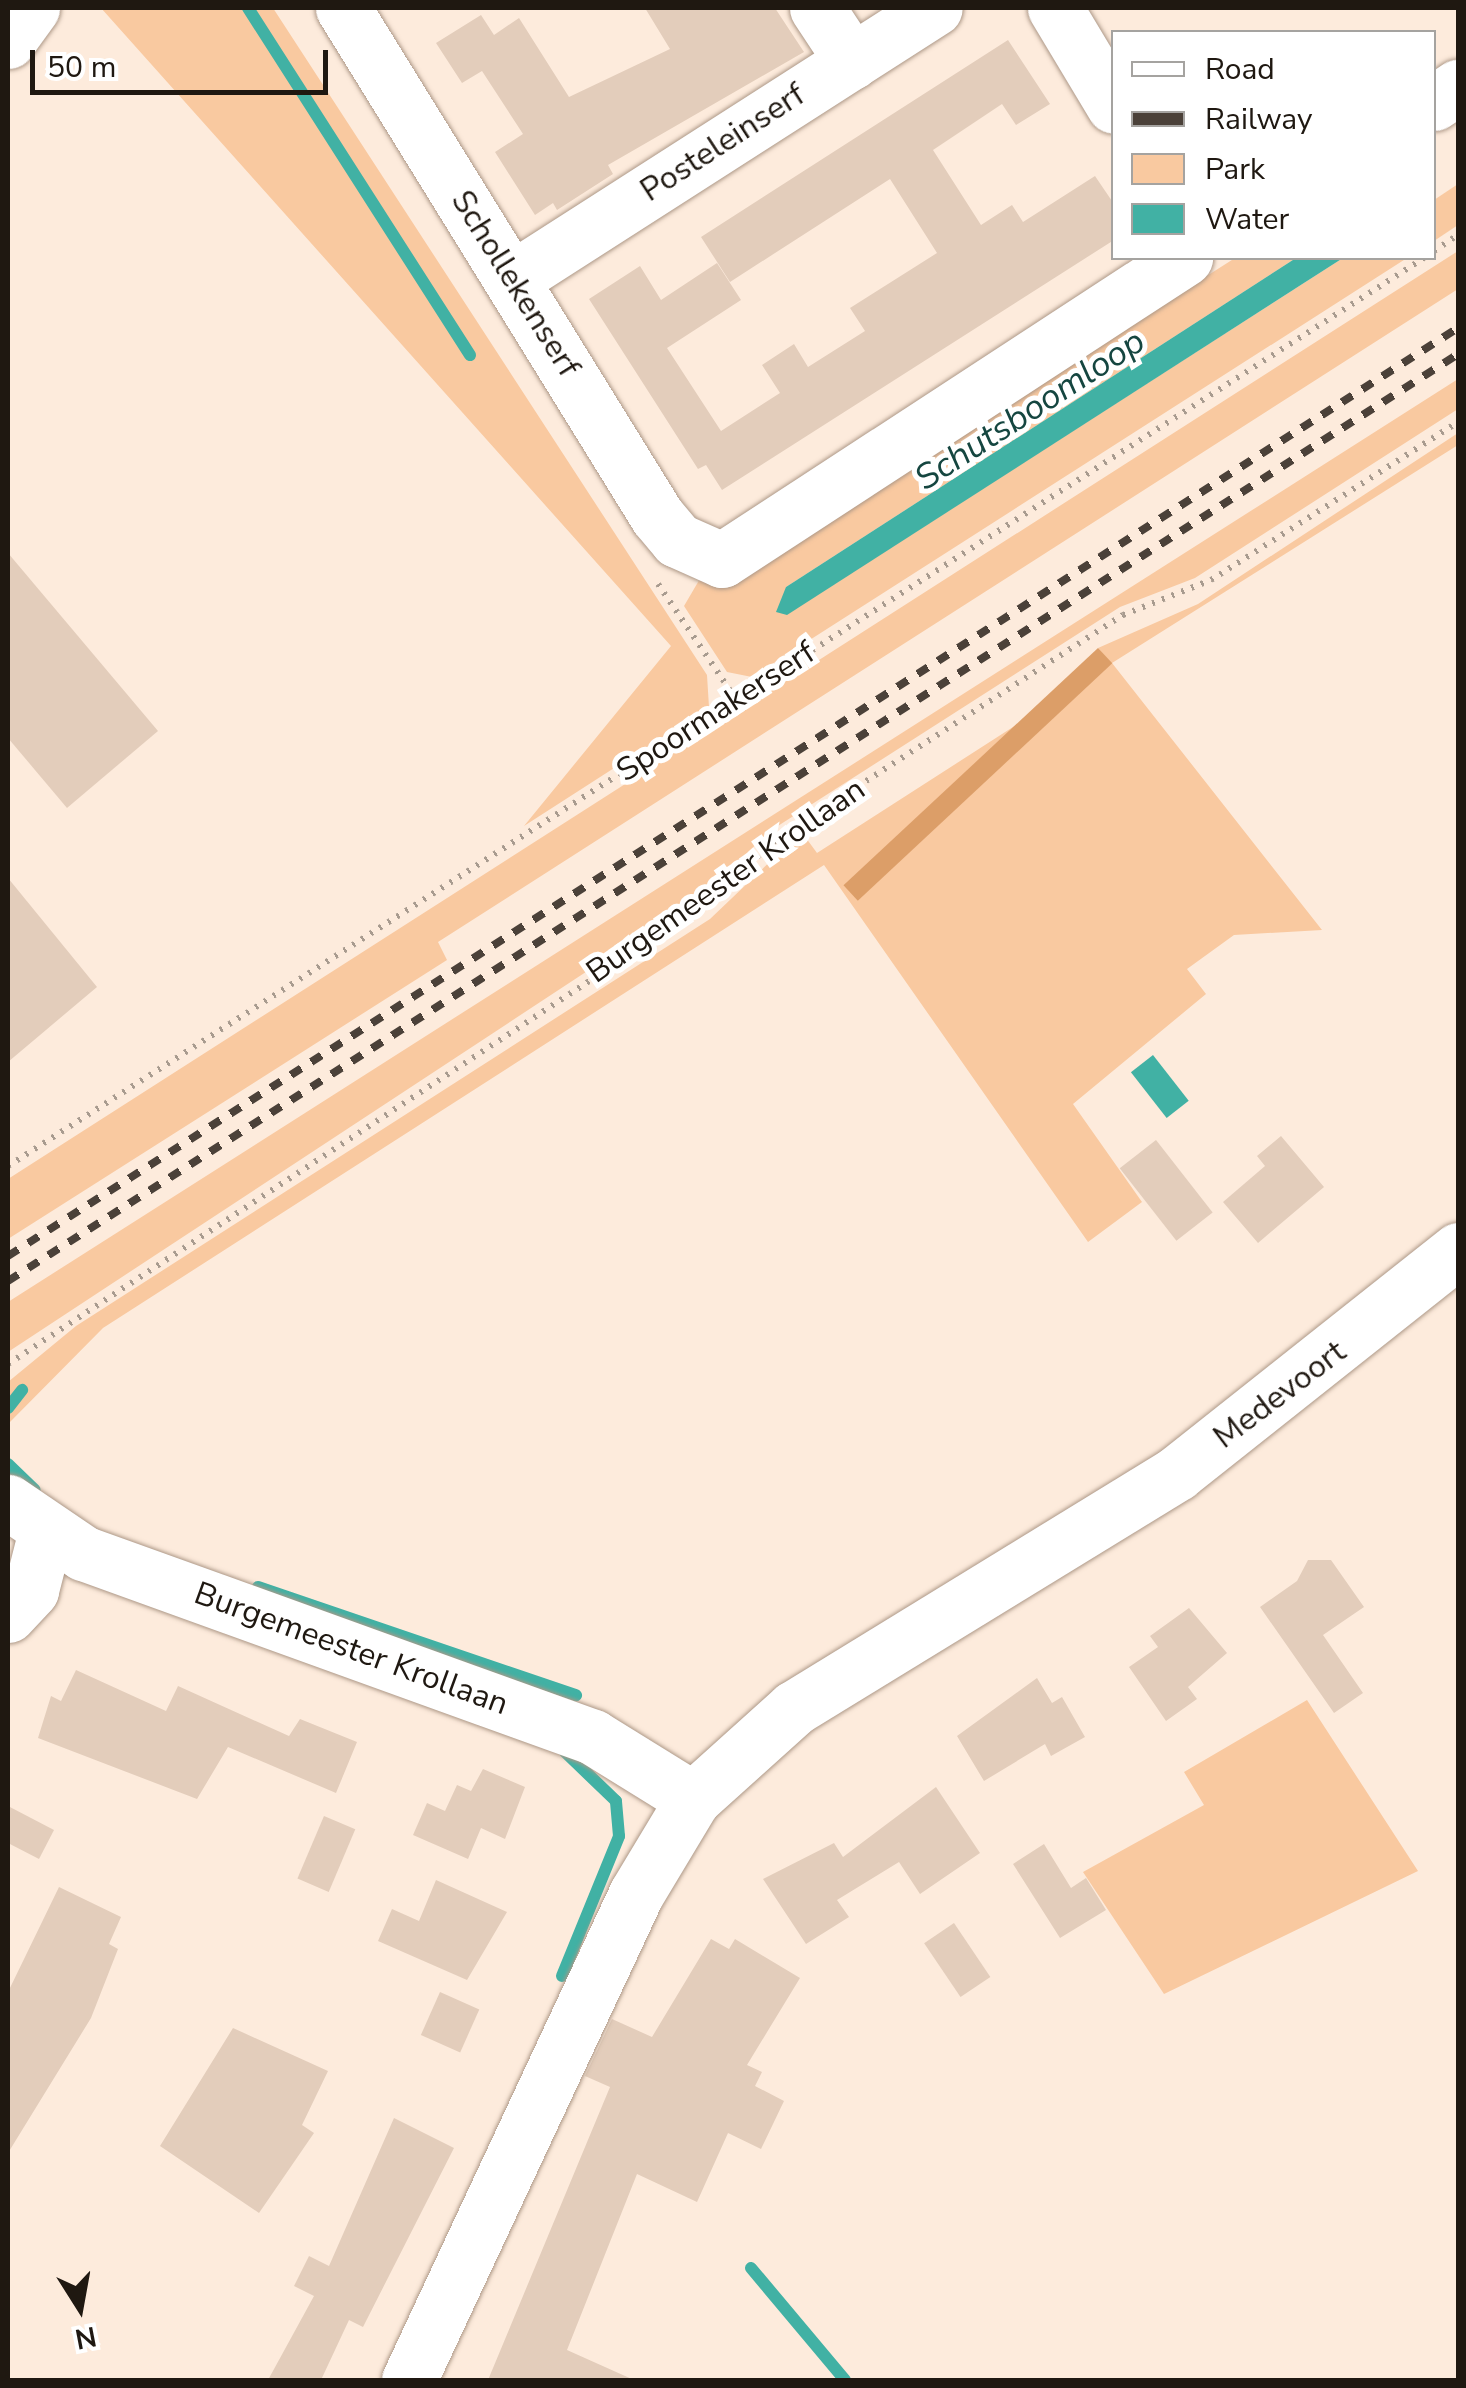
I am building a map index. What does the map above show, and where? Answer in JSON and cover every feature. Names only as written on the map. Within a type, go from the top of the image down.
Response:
[{"type":"street","points":[[8,41],[32,8]]},
{"type":"street","name":"Schollekenserf","points":[[343,8],[657,516],[696,552],[722,560],[744,553],[1182,260]]},
{"type":"street","points":[[817,8],[852,61]]},
{"type":"street","name":"Posteleinserf","points":[[512,278],[935,8]]},
{"type":"street","points":[[1055,8],[1111,101]]},
{"type":"street","points":[[1436,102],[1458,87]]},
{"type":"street","name":"Medevoort","points":[[693,1799],[794,1708],[1177,1473],[1458,1250]]},
{"type":"street","points":[[8,1615],[31,1590],[26,1517]]},
{"type":"street","name":"Burgemeester Krollaan","points":[[26,1517],[147,1578],[593,1737],[693,1799]]},
{"type":"street","points":[[409,2380],[636,1894],[693,1799]]},
{"type":"path","points":[[1436,251],[1458,236]]},
{"type":"path","name":"Spoormakerserf","points":[[8,1166],[1421,260]]},
{"type":"path","name":"Burgemeester Krollaan","points":[[8,1364],[703,906],[795,828],[1123,616],[1211,580],[1458,422]]},
{"type":"green space","points":[[101,8],[273,8],[707,675],[709,707],[524,826],[671,646]]},
{"type":"green space","points":[[1458,184],[1458,225],[1436,240],[1436,199]]},
{"type":"green space","points":[[1458,251],[1458,289],[438,942],[447,960],[8,1239],[8,1179]]},
{"type":"green space","points":[[1232,260],[1293,260],[786,587],[787,614],[1340,260],[1404,260],[752,677],[727,672],[684,606],[701,577],[743,572]]},
{"type":"green space","points":[[1458,379],[1458,409],[1195,578],[1120,607],[770,831],[706,893],[8,1352],[8,1302]]},
{"type":"green space","points":[[1458,433],[1458,445],[1112,663],[1322,930],[1234,935],[1187,969],[1206,994],[1073,1104],[1142,1202],[1088,1242],[824,865],[103,1328],[8,1424],[8,1382],[76,1326],[710,919],[777,855],[806,838],[817,853],[1111,664],[1098,648],[1198,604]]},
{"type":"green space","points":[[1307,1700],[1418,1871],[1164,1994],[1083,1872],[1204,1805],[1184,1772]]},
{"type":"shaded area","points":[[1098,648],[1112,663],[858,901],[843,885]]},
{"type":"water","points":[[1293,260],[1340,260],[787,615],[776,612],[786,587]]},
{"type":"water","points":[[1153,1055],[1189,1101],[1167,1118],[1131,1072]]},
{"type":"building","points":[[645,8],[775,8],[804,52],[608,165],[613,174],[557,210],[553,203],[535,215],[495,152],[523,134],[482,71],[462,83],[436,43],[481,15],[494,35],[519,18],[569,97],[670,49]]},
{"type":"building","points":[[1008,40],[1050,104],[1016,125],[1002,104],[933,150],[981,225],[1012,205],[1023,222],[1095,176],[1111,200],[1111,242],[722,490],[706,465],[698,469],[589,299],[640,266],[661,300],[717,263],[741,300],[667,348],[721,431],[780,393],[762,365],[794,344],[808,367],[865,331],[850,308],[937,253],[890,179],[730,282],[701,237]]},
{"type":"building","points":[[8,553],[158,731],[67,808],[8,738]]},
{"type":"building","points":[[8,878],[97,987],[8,1062]]},
{"type":"building","points":[[1281,1136],[1324,1187],[1258,1243],[1223,1202],[1265,1166],[1257,1156]]},
{"type":"building","points":[[1156,1140],[1213,1212],[1176,1241],[1120,1168]]},
{"type":"building","points":[[1308,1560],[1331,1560],[1364,1607],[1323,1635],[1363,1693],[1334,1713],[1260,1607],[1297,1581]]},
{"type":"building","points":[[1189,1608],[1227,1653],[1188,1687],[1197,1699],[1166,1721],[1129,1667],[1158,1647],[1150,1636]]},
{"type":"building","points":[[76,1670],[166,1711],[178,1686],[289,1736],[300,1719],[357,1742],[336,1793],[228,1747],[197,1799],[38,1738],[51,1696],[61,1701]]},
{"type":"building","points":[[1037,1678],[1052,1703],[1062,1697],[1085,1737],[1051,1756],[1045,1744],[984,1781],[957,1736]]},
{"type":"building","points":[[483,1769],[525,1787],[505,1839],[481,1828],[468,1859],[413,1835],[427,1803],[445,1811],[457,1785],[471,1791]]},
{"type":"building","points":[[936,1787],[980,1853],[920,1894],[899,1862],[837,1900],[849,1917],[806,1944],[763,1879],[834,1843],[843,1857]]},
{"type":"building","points":[[8,1806],[54,1830],[39,1859],[8,1843]]},
{"type":"building","points":[[324,1816],[355,1829],[329,1892],[297,1879]]},
{"type":"building","points":[[1044,1844],[1071,1888],[1086,1878],[1106,1910],[1060,1938],[1013,1864]]},
{"type":"building","points":[[436,1880],[507,1912],[467,1980],[378,1941],[392,1909],[419,1921]]},
{"type":"building","points":[[59,1887],[121,1917],[109,1944],[118,1949],[91,2018],[8,2153],[8,1992]]},
{"type":"building","points":[[954,1923],[990,1977],[961,1997],[924,1943]]},
{"type":"building","points":[[711,1939],[729,1949],[735,1939],[800,1978],[747,2065],[762,2072],[755,2086],[784,2101],[761,2149],[728,2133],[697,2202],[637,2174],[567,2350],[634,2380],[488,2380],[610,2087],[585,2076],[612,2019],[652,2037]]},
{"type":"building","points":[[440,1992],[479,2009],[460,2052],[421,2035]]},
{"type":"building","points":[[233,2028],[328,2071],[302,2125],[314,2133],[259,2213],[160,2146]]},
{"type":"building","points":[[394,2118],[454,2148],[363,2327],[349,2320],[321,2380],[268,2380],[314,2296],[294,2286],[309,2256],[329,2266]]},
{"type":"waterway","name":"Schutsboomloop","points":[[248,8],[470,355]]},
{"type":"waterway","points":[[8,1408],[22,1390]]},
{"type":"waterway","points":[[8,1464],[35,1490]]},
{"type":"waterway","points":[[258,1587],[576,1695]]},
{"type":"waterway","points":[[562,1976],[619,1836],[616,1801],[565,1752]]},
{"type":"waterway","points":[[751,2268],[845,2380]]},
{"type":"railway","points":[[8,1256],[1458,328]]},
{"type":"railway","points":[[8,1281],[1458,354]]}]
